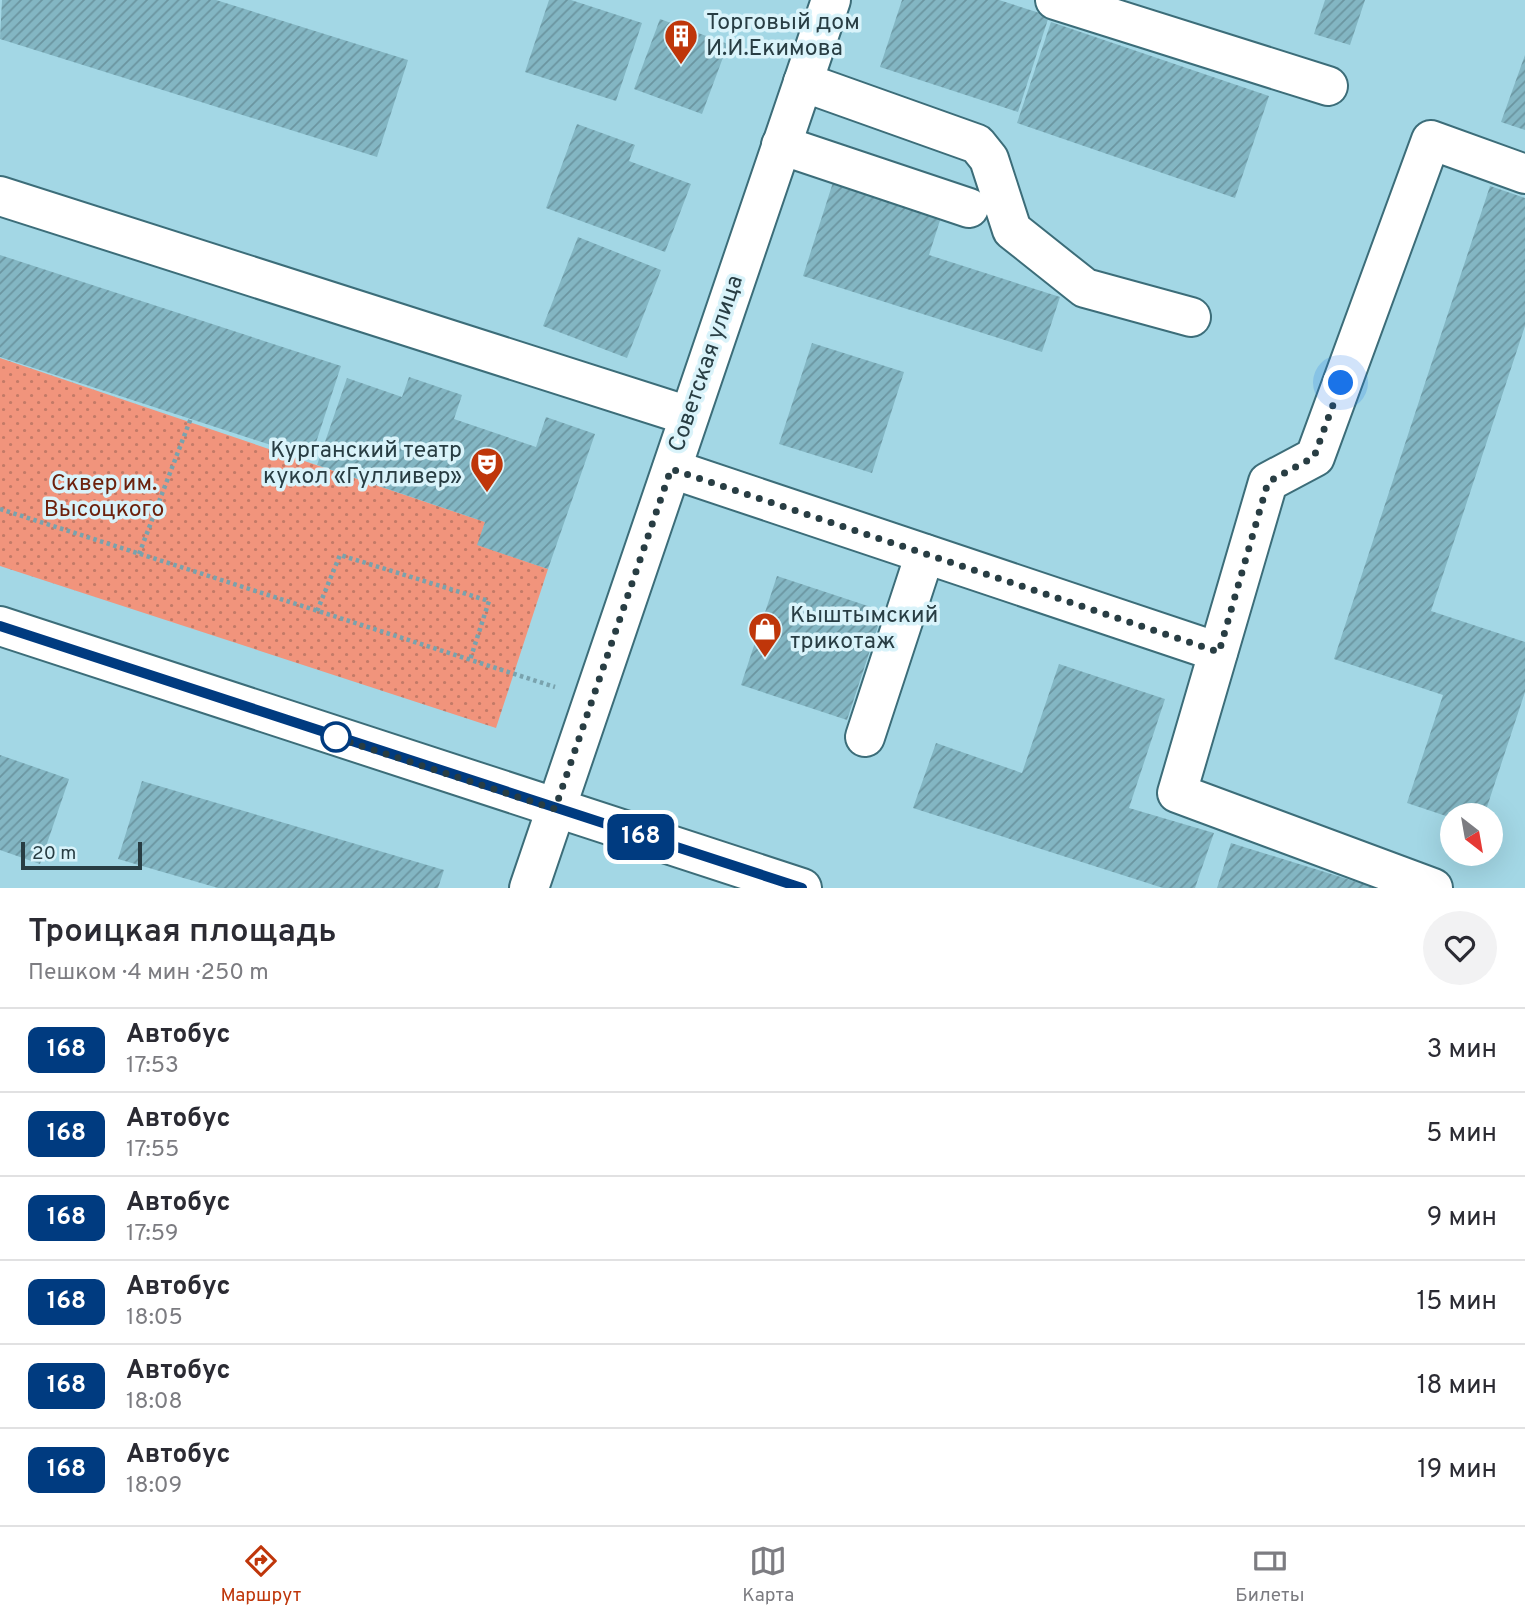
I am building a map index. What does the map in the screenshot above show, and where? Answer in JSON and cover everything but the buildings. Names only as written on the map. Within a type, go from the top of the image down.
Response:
[{"type":"street","name":"Советская улица","points":[[528,888],[831,0]]},
{"type":"street","points":[[1055,0],[1328,86]]},
{"type":"street","points":[[803,82],[977,144],[989,159],[1012,230],[1085,288],[1191,317]]},
{"type":"street","points":[[1433,888],[1177,793],[1268,482],[1314,457],[1431,140],[1525,174]]},
{"type":"street","points":[[781,145],[969,208]]},
{"type":"street","points":[[0,196],[690,416]]},
{"type":"street","points":[[671,469],[1219,652]]},
{"type":"street","points":[[865,737],[925,554]]},
{"type":"street","points":[[0,626],[802,888]]},
{"type":"path","points":[[139,554],[191,418]]},
{"type":"path","points":[[0,509],[593,699]]},
{"type":"path","points":[[317,611],[340,555],[489,601],[470,660]]},
{"type":"green space","name":"Сквер им. Высоцкого","points":[[0,358],[485,522],[478,545],[548,569],[496,728],[0,566]]},
{"type":"bus line","name":"168","points":[[0,626],[802,888]]},
{"type":"place","name":"Торговый дом И.И.Екимова","points":[[681,66]]},
{"type":"place","name":"Курганский театр кукол «Гулливер»","points":[[487,494]]},
{"type":"place","name":"Кыштымский трикотаж","points":[[765,659]]},
{"type":"route","points":[[336,737],[331,736],[555,809],[671,469],[1219,652],[1268,482],[1314,457],[1341,383]]}]
